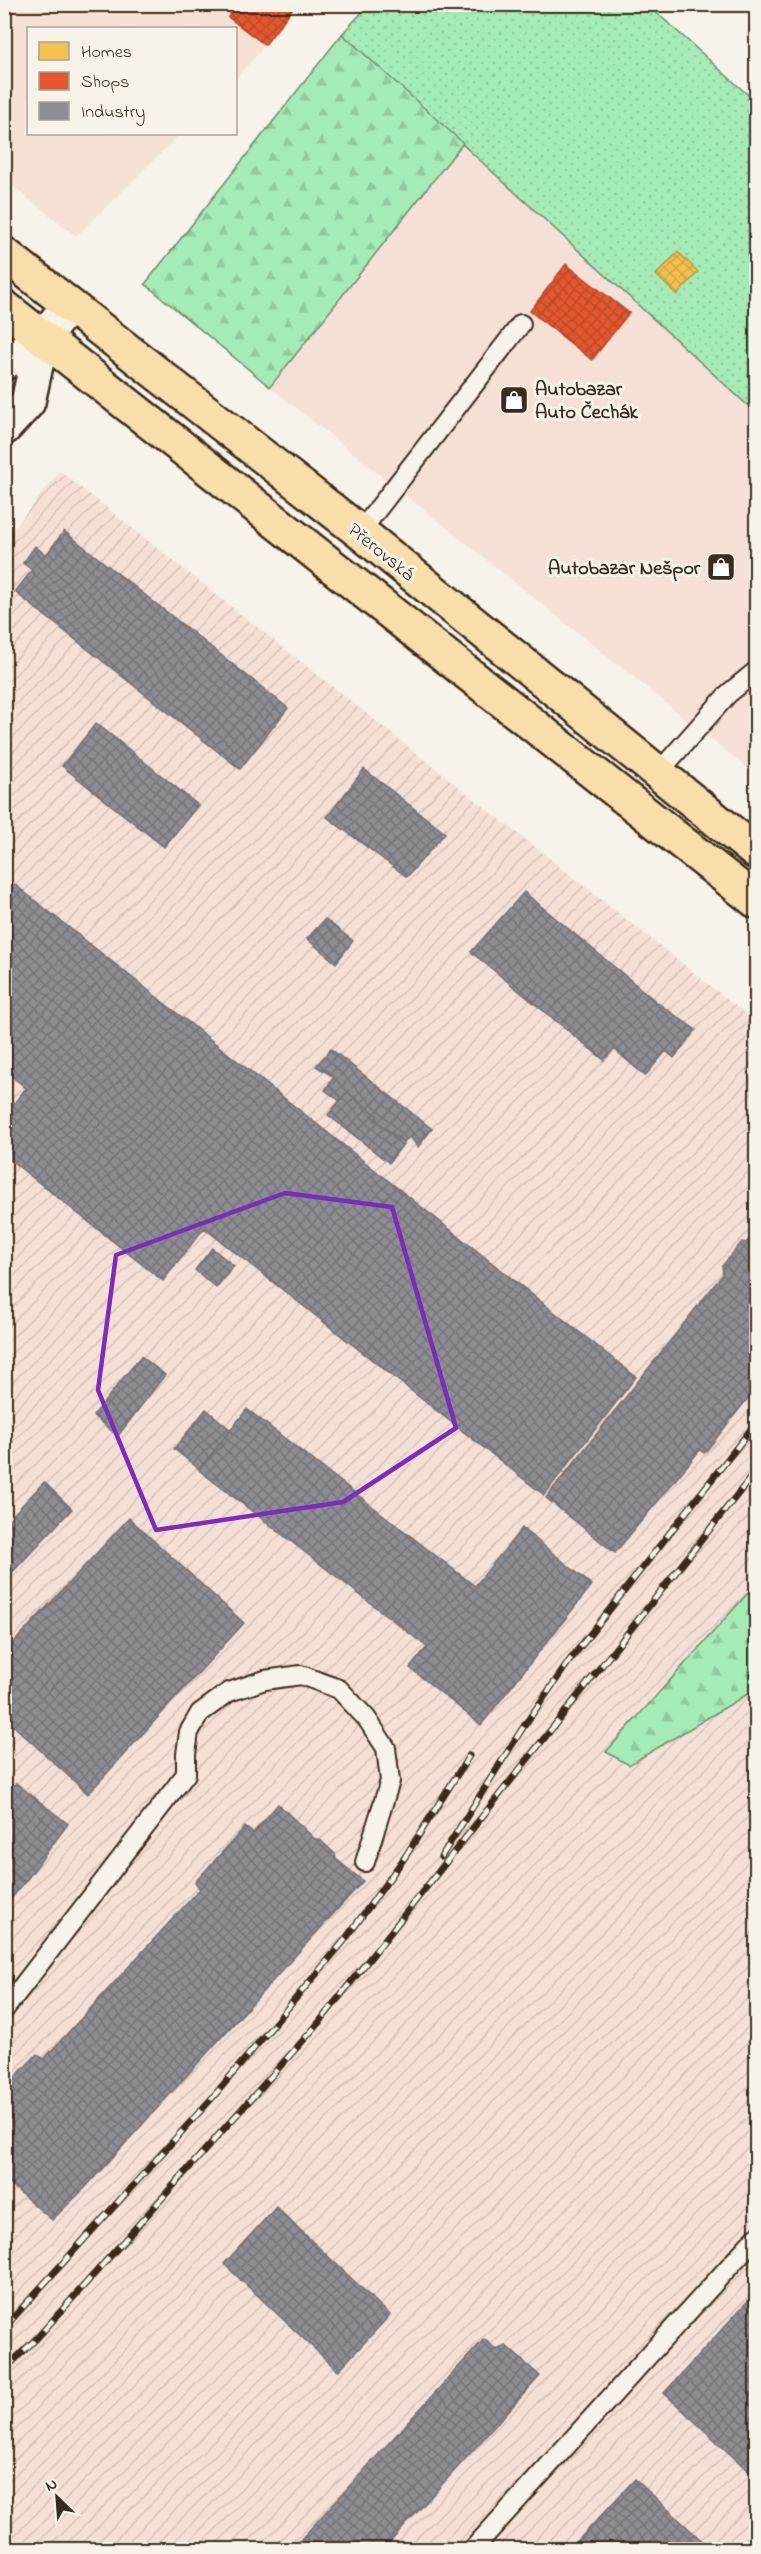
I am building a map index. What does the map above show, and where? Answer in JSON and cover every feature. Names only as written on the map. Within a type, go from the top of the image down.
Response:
[{"type":"main road","name":"Přerovská","points":[[4,254],[360,532],[756,852]]},
{"type":"main road","points":[[4,307],[756,901]]},
{"type":"street","points":[[4,363],[42,338],[69,306]]},
{"type":"street","points":[[4,428],[28,402],[42,338]]},
{"type":"lane","points":[[360,532],[521,324]]},
{"type":"lane","points":[[658,773],[728,693],[756,671]]},
{"type":"lane","points":[[4,2010],[186,1774],[189,1732],[200,1713],[229,1692],[265,1680],[301,1676],[339,1689],[367,1719],[386,1748],[390,1781],[365,1862]]},
{"type":"lane","points":[[472,2550],[756,2237]]},
{"type":"highlighted area","points":[[285,1193],[392,1207],[456,1428],[343,1502],[156,1530],[98,1390],[116,1255]]},
{"type":"shaded area","points":[[4,5],[296,5],[237,77],[237,27],[27,27],[27,135],[179,135],[76,236],[5,180]]},
{"type":"shaded area","name":"Autobazar Auto Čechák","points":[[463,143],[756,412],[756,775],[270,387]]},
{"type":"shaded area","points":[[60,471],[756,1022],[756,2549],[5,2549],[4,541]]},
{"type":"green space","points":[[369,5],[648,5],[756,102],[756,413],[342,34]]},
{"type":"green space","points":[[342,34],[463,143],[270,387],[145,284]]},
{"type":"green space","points":[[756,1584],[756,1689],[629,1765],[606,1752]]},
{"type":"building: Homes","points":[[678,252],[698,272],[677,295],[656,275]]},
{"type":"building: Shops","points":[[237,4],[296,4],[265,45],[228,17]]},
{"type":"building: Shops","points":[[566,264],[629,313],[592,360],[530,311]]},
{"type":"building: Industry","points":[[64,531],[288,708],[240,769],[15,592],[32,570],[23,563],[35,546],[46,555]]},
{"type":"building: Industry","points":[[96,723],[198,805],[164,847],[62,766]]},
{"type":"building: Industry","points":[[364,769],[445,833],[407,877],[327,817]]},
{"type":"building: Industry","points":[[4,876],[636,1377],[544,1495],[204,1228],[163,1281],[4,1155],[4,1116],[26,1088],[4,1070]]},
{"type":"building: Industry","points":[[524,892],[658,1003],[696,1030],[674,1058],[666,1051],[645,1076],[614,1049],[604,1060],[471,952]]},
{"type":"building: Industry","points":[[325,919],[353,941],[336,963],[307,939]]},
{"type":"building: Industry","points":[[331,1049],[432,1129],[418,1147],[410,1137],[403,1142],[377,1121],[378,1116],[347,1092],[340,1101],[325,1090],[334,1077],[316,1066]]},
{"type":"building: Industry","points":[[347,1092],[378,1116],[375,1120],[404,1143],[389,1163],[328,1115]]},
{"type":"building: Industry","points":[[756,1231],[756,1388],[707,1450],[704,1453],[700,1450],[615,1553],[546,1498],[723,1274],[722,1266],[742,1242],[746,1243]]},
{"type":"building: Industry","points":[[212,1248],[234,1266],[216,1288],[195,1270]]},
{"type":"building: Industry","points":[[141,1356],[165,1375],[118,1436],[93,1416]]},
{"type":"building: Industry","points":[[206,1409],[231,1430],[199,1469],[174,1449]]},
{"type":"building: Industry","points":[[247,1409],[475,1586],[522,1528],[592,1585],[481,1725],[410,1668],[427,1647],[199,1470]]},
{"type":"building: Industry","points":[[44,1482],[72,1509],[4,1581],[4,1524]]},
{"type":"building: Industry","points":[[129,1518],[244,1623],[88,1794],[4,1717],[4,1653]]},
{"type":"building: Industry","points":[[16,1783],[68,1824],[25,1882],[4,1866],[4,1799]]},
{"type":"building: Industry","points":[[278,1804],[315,1839],[319,1839],[335,1854],[336,1859],[363,1881],[84,2189],[52,2220],[4,2179],[4,2089],[37,2054],[44,2059],[200,1889],[195,1882],[245,1827],[253,1833]]},
{"type":"building: Industry","points":[[4,1866],[25,1882],[4,1908]]},
{"type":"building: Industry","points":[[276,2207],[390,2315],[338,2371],[224,2264]]},
{"type":"building: Industry","points":[[756,2292],[756,2478],[664,2393]]},
{"type":"building: Industry","points":[[484,2339],[497,2350],[505,2345],[540,2376],[383,2550],[291,2550]]},
{"type":"building: Industry","points":[[635,2479],[712,2550],[569,2550]]},
{"type":"building: Industry","points":[[280,2540],[291,2550],[271,2550]]},
{"type":"railway","points":[[441,1857],[524,1726],[570,1660],[756,1423]]},
{"type":"railway","points":[[4,2370],[37,2338],[317,2025],[756,1471]]},
{"type":"railway","points":[[4,2328],[213,2097],[344,1941],[405,1857],[469,1756]]},
{"type":"place","name":"Autobazar Auto Čechák","points":[[514,400]]},
{"type":"place","name":"Autobazar Nešpor","points":[[721,567]]}]
